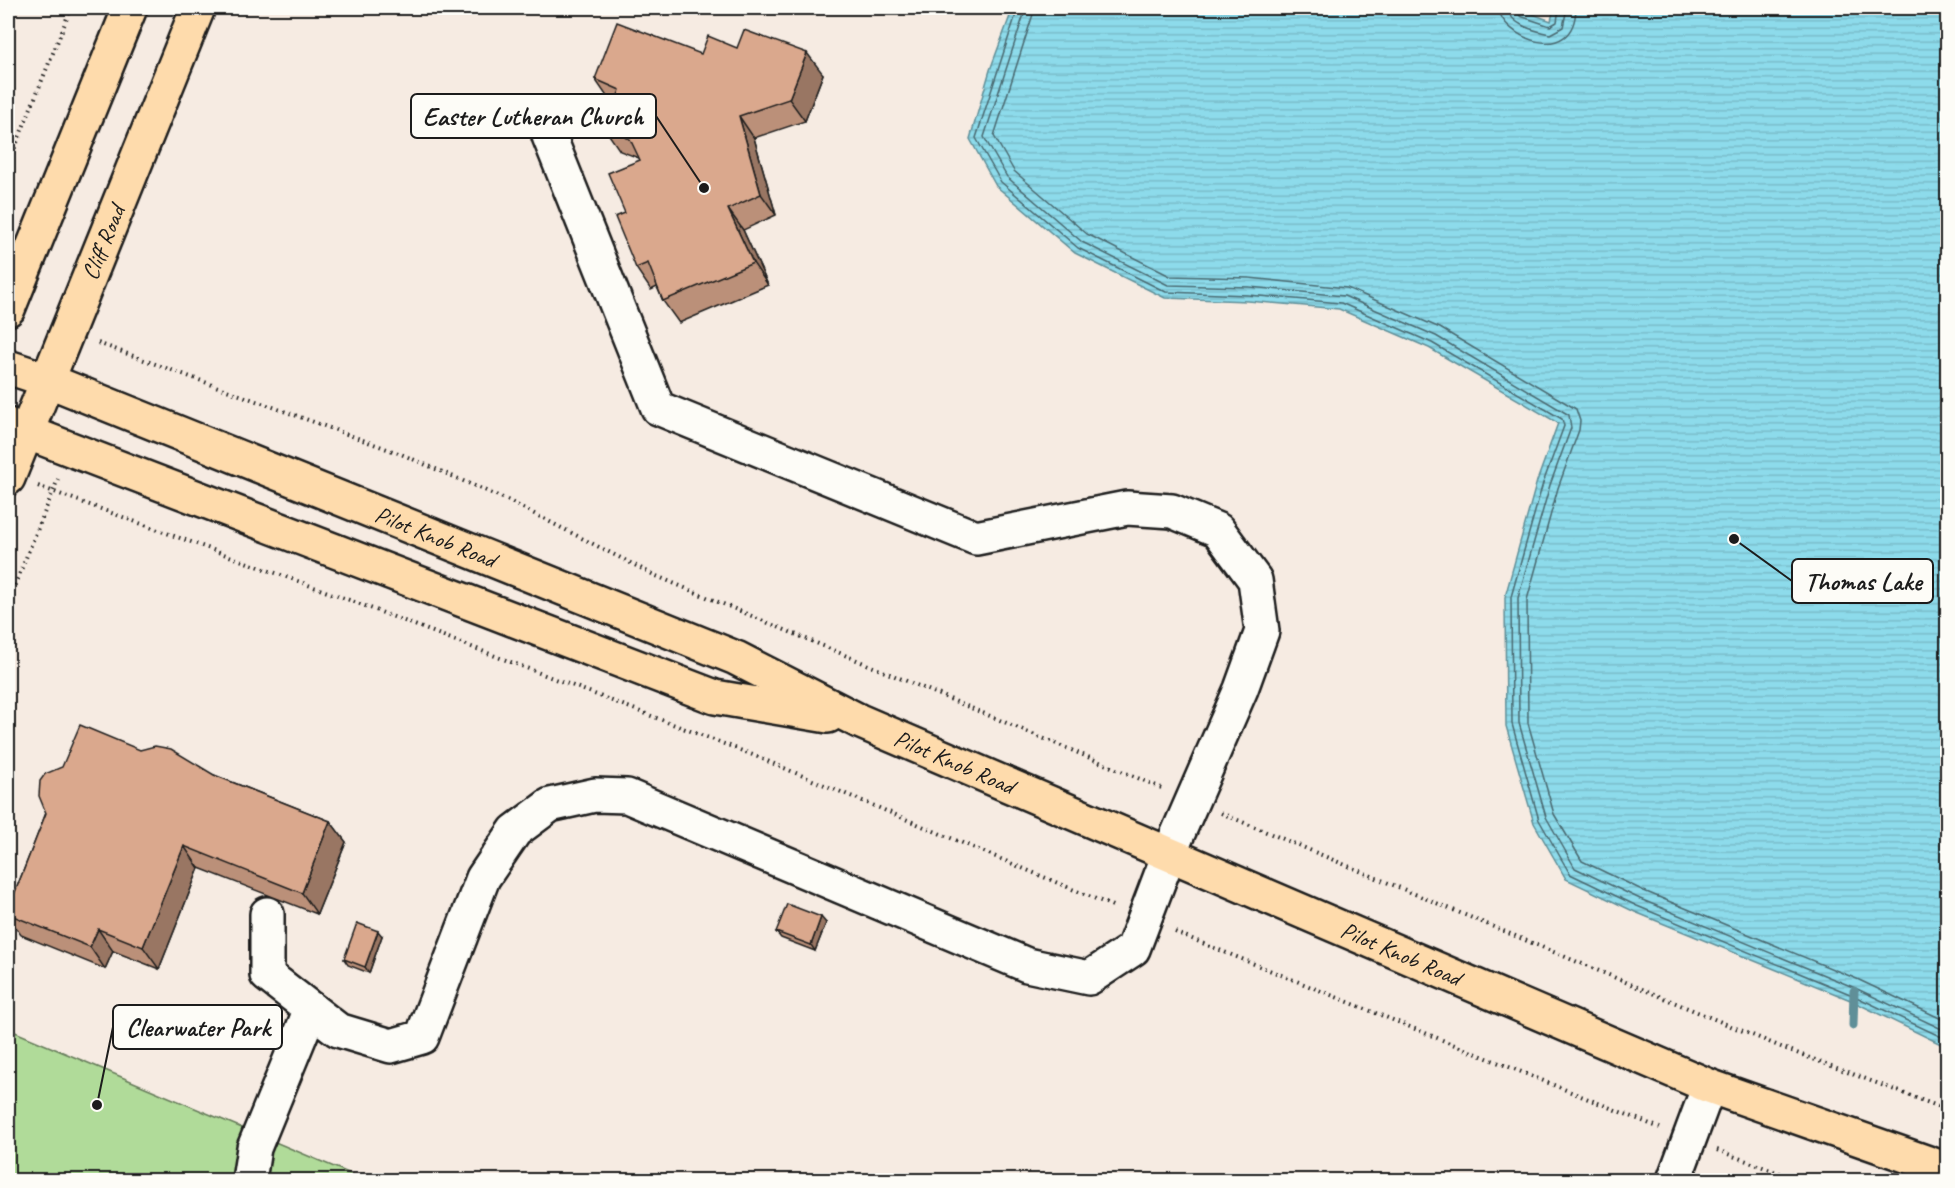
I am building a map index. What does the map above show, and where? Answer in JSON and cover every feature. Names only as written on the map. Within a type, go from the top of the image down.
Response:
[{"type":"main road","points":[[8,309],[130,8]]},
{"type":"main road","name":"Cliff Road","points":[[8,478],[17,428],[47,380],[198,8]]},
{"type":"main road","name":"Pilot Knob Road","points":[[8,367],[47,380],[736,658],[859,721],[1709,1086],[1947,1170]]},
{"type":"main road","name":"Pilot Knob Road","points":[[17,428],[716,697],[859,721]]},
{"type":"street","points":[[267,914],[267,975],[338,1030],[391,1046],[422,1037],[483,878],[515,831],[550,805],[595,795],[627,796],[1027,965],[1089,978],[1133,950],[1169,854],[1241,689],[1262,631],[1255,580],[1218,530],[1172,511],[1127,508],[976,538],[658,408],[549,136]]},
{"type":"street","points":[[249,1180],[254,1148],[311,1009]]},
{"type":"street","points":[[1674,1180],[1709,1086]]},
{"type":"path","points":[[8,165],[71,8]]},
{"type":"path","points":[[66,334],[98,343],[401,454],[505,499],[654,574],[1781,1047],[1947,1110]]},
{"type":"path","points":[[8,478],[56,491],[352,601],[753,755],[1144,920],[1689,1140],[1798,1180]]},
{"type":"green space","points":[[8,1029],[365,1180],[8,1180]]},
{"type":"water","points":[[1013,8],[1517,8],[1551,21],[1554,8],[1947,8],[1947,1047],[1848,999],[1635,912],[1566,879],[1534,823],[1506,726],[1505,597],[1537,481],[1558,423],[1429,348],[1339,309],[1248,301],[1165,298],[1075,253],[996,186],[970,139],[990,70]]},
{"type":"building","points":[[617,22],[701,54],[708,36],[737,48],[744,30],[807,53],[789,99],[739,116],[761,194],[728,209],[753,263],[663,301],[648,263],[636,268],[615,217],[625,213],[608,173],[640,160],[630,139],[605,129],[620,90],[595,79]]},
{"type":"building","points":[[80,725],[140,750],[155,746],[171,749],[214,775],[330,821],[302,893],[184,846],[143,947],[98,929],[90,947],[8,914],[46,813],[39,796],[40,781],[45,774],[62,767]]},
{"type":"building","points":[[787,904],[821,917],[811,945],[776,932]]},
{"type":"building","points":[[357,923],[378,931],[365,967],[344,959]]},
{"type":"waterway","points":[[1853,1025],[1854,991]]},
{"type":"place","name":"Easter Lutheran Church","points":[[704,188]]},
{"type":"place","name":"Thomas Lake","points":[[1734,539]]},
{"type":"place","name":"Clearwater Park","points":[[97,1105]]}]
